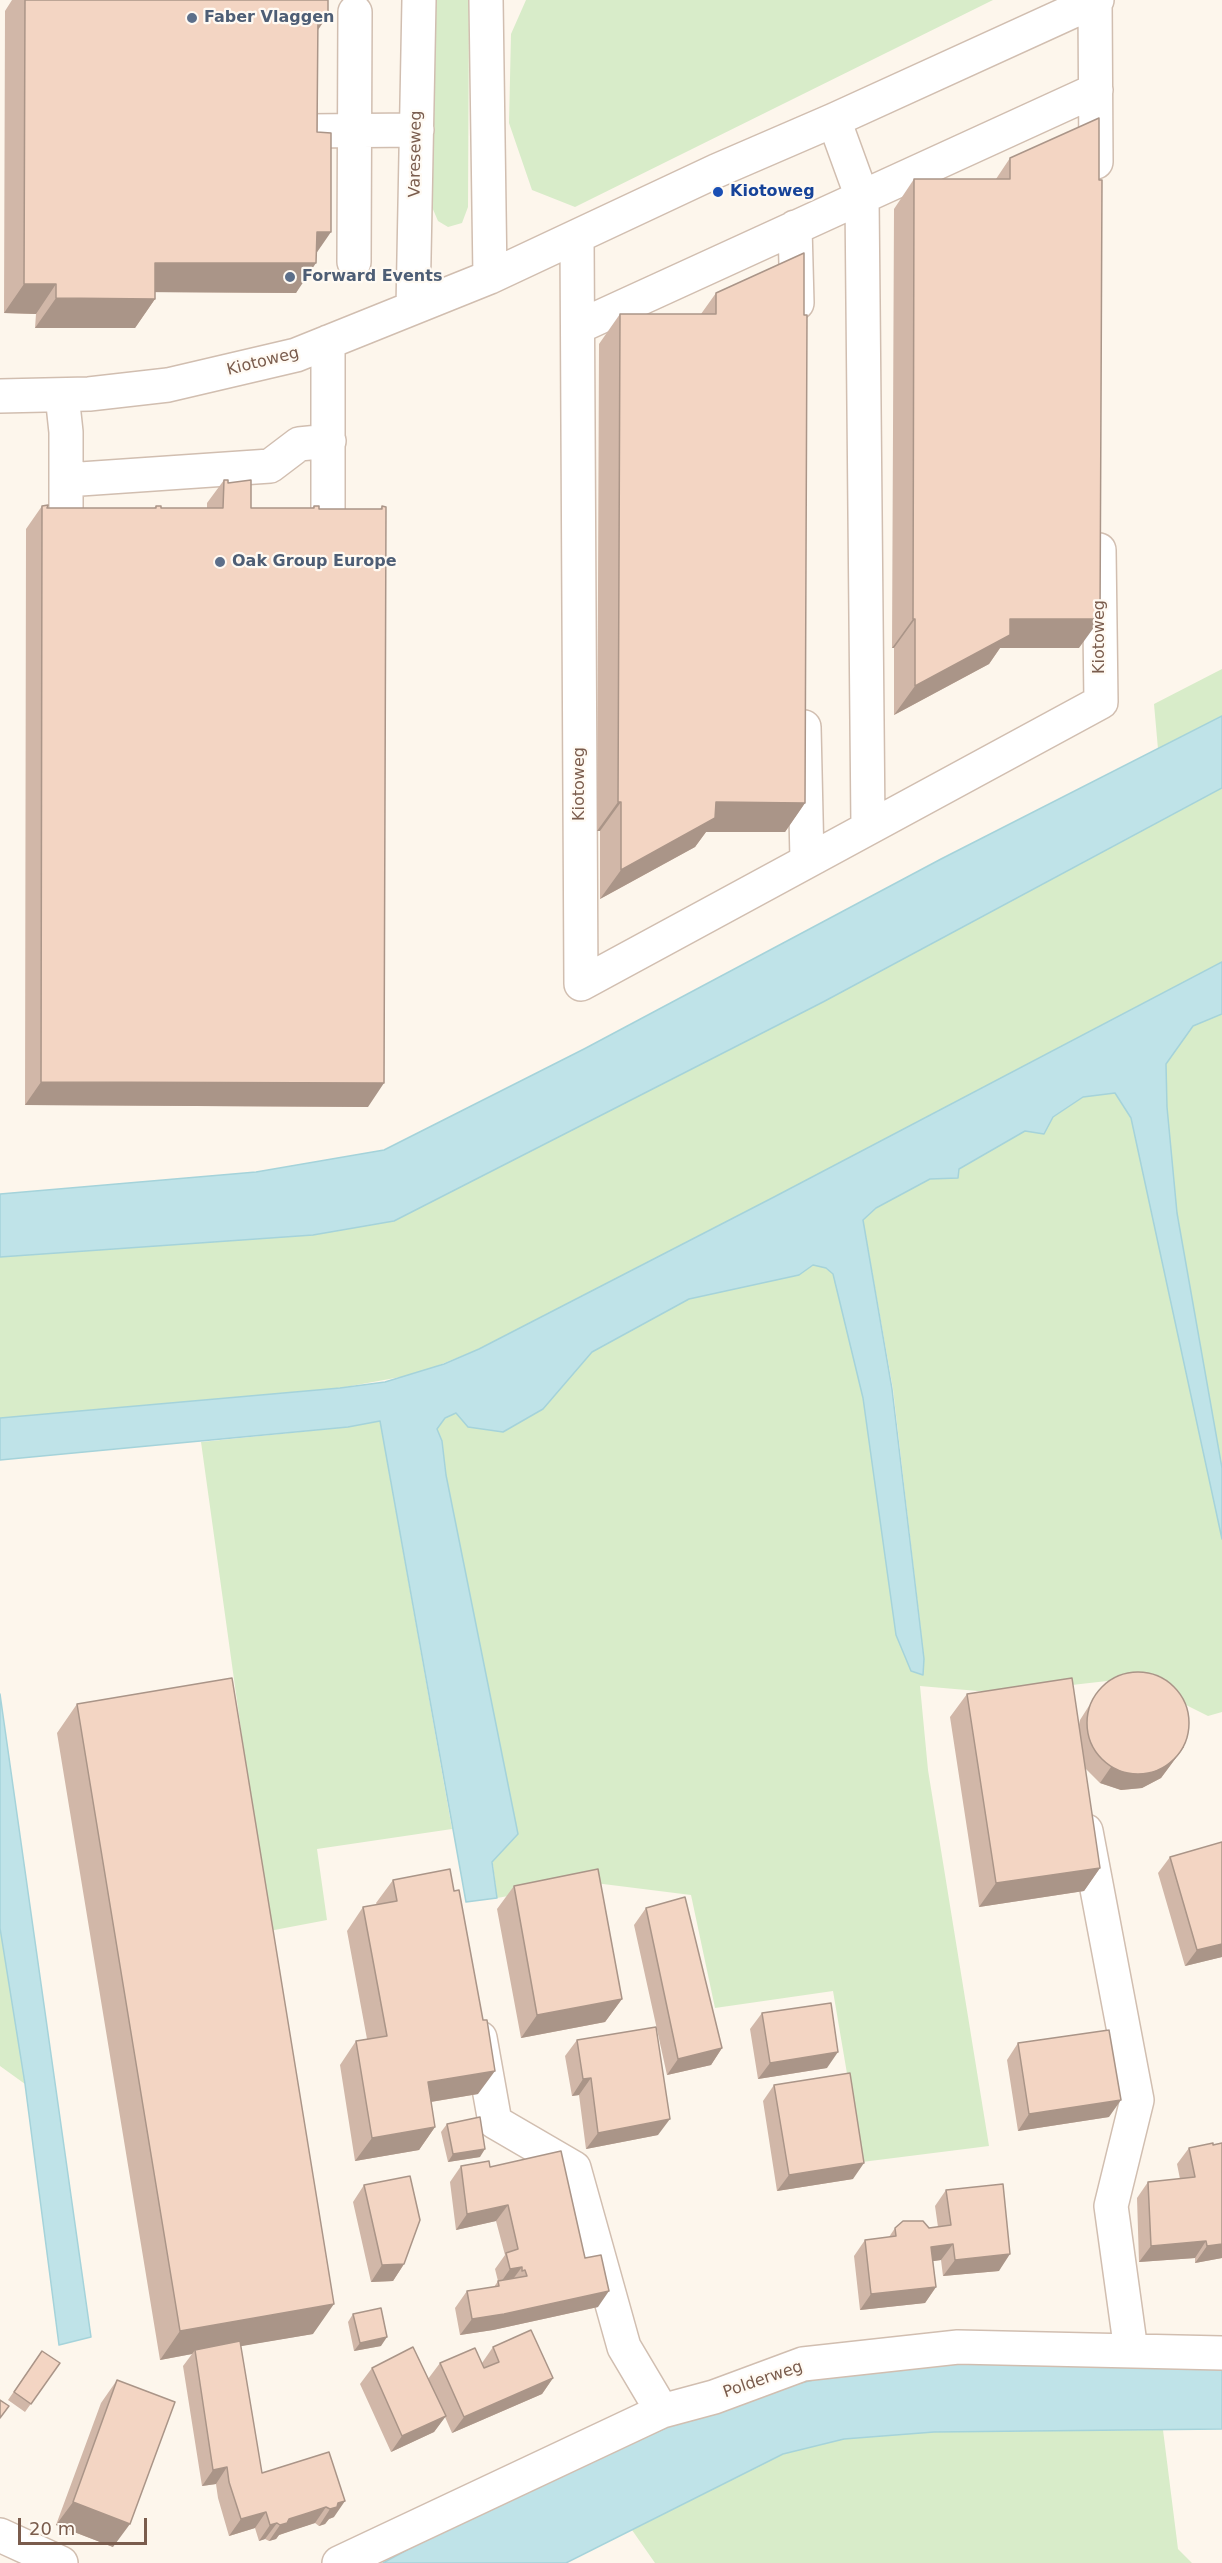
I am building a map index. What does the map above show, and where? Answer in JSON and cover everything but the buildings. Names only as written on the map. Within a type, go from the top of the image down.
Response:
[{"type":"street","name":"Vareseweg","points":[[413,308],[419,0]]},
{"type":"street","points":[[486,0],[490,277]]},
{"type":"street","name":"Kiotoweg","points":[[0,396],[62,395],[168,385],[296,356],[490,277],[716,171],[834,120],[1096,0],[1096,196]]},
{"type":"street","points":[[354,262],[356,12]]},
{"type":"street","points":[[578,327],[1095,90]]},
{"type":"street","points":[[834,120],[862,197],[868,828]]},
{"type":"street","points":[[308,131],[417,130]]},
{"type":"street","points":[[795,227],[797,335]]},
{"type":"street","name":"Kiotoweg","points":[[577,237],[581,984],[1101,702],[1099,526]]},
{"type":"street","points":[[328,342],[328,523]]},
{"type":"street","points":[[62,395],[66,432],[66,523]]},
{"type":"street","points":[[66,480],[270,466],[299,444],[329,441]]},
{"type":"street","points":[[804,693],[807,860]]},
{"type":"street","points":[[1079,1799],[1137,2100],[1111,2206],[1131,2351]]},
{"type":"street","points":[[475,2006],[495,2122],[574,2168],[624,2347],[662,2411]]},
{"type":"street","name":"Polderweg","points":[[339,2563],[662,2411],[714,2397],[803,2364],[958,2347],[1222,2353]]},
{"type":"street","points":[[0,2535],[61,2563]]},
{"type":"green space","points":[[433,0],[469,0],[468,207],[462,223],[448,227],[438,221],[432,207]]},
{"type":"green space","points":[[526,0],[993,0],[575,207],[532,190],[509,123],[511,34]]},
{"type":"green space","points":[[1222,669],[1222,716],[1158,749],[1154,704]]},
{"type":"green space","points":[[1222,788],[1222,962],[774,1197],[479,1349],[417,1374],[340,1388],[0,1418],[0,1257],[313,1235],[394,1221],[823,1002]]},
{"type":"green space","points":[[1222,1014],[1222,1468],[1177,1213],[1167,1107],[1166,1064],[1193,1026]]},
{"type":"green space","points":[[1115,1093],[1131,1117],[1222,1539],[1222,1712],[1208,1716],[1166,1695],[1116,1680],[1001,1693],[920,1686],[928,1770],[989,2146],[862,2162],[833,1991],[715,2008],[691,1895],[587,1882],[497,1898],[442,1441],[437,1429],[445,1418],[456,1413],[543,1409],[592,1352],[689,1299],[799,1275],[813,1265],[826,1268],[833,1274],[863,1398],[923,1675],[924,1658],[893,1389],[863,1220],[876,1208],[930,1179],[957,1178],[959,1169],[1025,1131],[1044,1134],[1053,1117],[1083,1097]]},
{"type":"green space","points":[[380,1421],[452,1829],[317,1849],[327,1920],[269,1931],[201,1442],[348,1427]]},
{"type":"green space","points":[[0,1928],[25,2084],[0,2066]]},
{"type":"green space","points":[[1163,2430],[1178,2549],[1192,2563],[655,2563],[632,2530],[783,2454],[844,2439],[934,2432]]},
{"type":"water","points":[[1222,716],[1222,788],[823,1002],[394,1221],[313,1235],[0,1257],[0,1194],[256,1172],[384,1150],[584,1049],[941,859]]},
{"type":"water","points":[[1222,962],[1222,1014],[1193,1026],[1166,1064],[1167,1107],[1177,1213],[1222,1468],[1222,1539],[1131,1118],[1115,1093],[1083,1097],[1053,1117],[1044,1134],[1025,1131],[959,1169],[958,1178],[930,1179],[876,1208],[863,1220],[892,1389],[924,1659],[923,1675],[911,1671],[896,1635],[863,1398],[833,1274],[826,1268],[813,1265],[799,1275],[689,1299],[592,1352],[543,1409],[503,1432],[468,1427],[456,1413],[445,1418],[437,1429],[442,1441],[446,1475],[518,1834],[492,1862],[497,1898],[466,1902],[380,1421],[348,1427],[0,1460],[0,1418],[340,1388],[385,1382],[444,1364],[479,1349],[774,1197]]},
{"type":"water","points":[[0,1694],[91,2337],[59,2345],[25,2084],[0,1928]]},
{"type":"water","points":[[940,2361],[1222,2369],[1222,2429],[934,2432],[844,2439],[783,2454],[566,2563],[383,2563],[477,2512],[677,2423],[772,2390],[846,2372]]},
{"type":"place","name":"Faber Vlaggen","points":[[192,18]]},
{"type":"place","name":"Kiotoweg","points":[[718,192]]},
{"type":"place","name":"Forward Events","points":[[290,277]]},
{"type":"place","name":"Oak Group Europe","points":[[220,562]]}]
